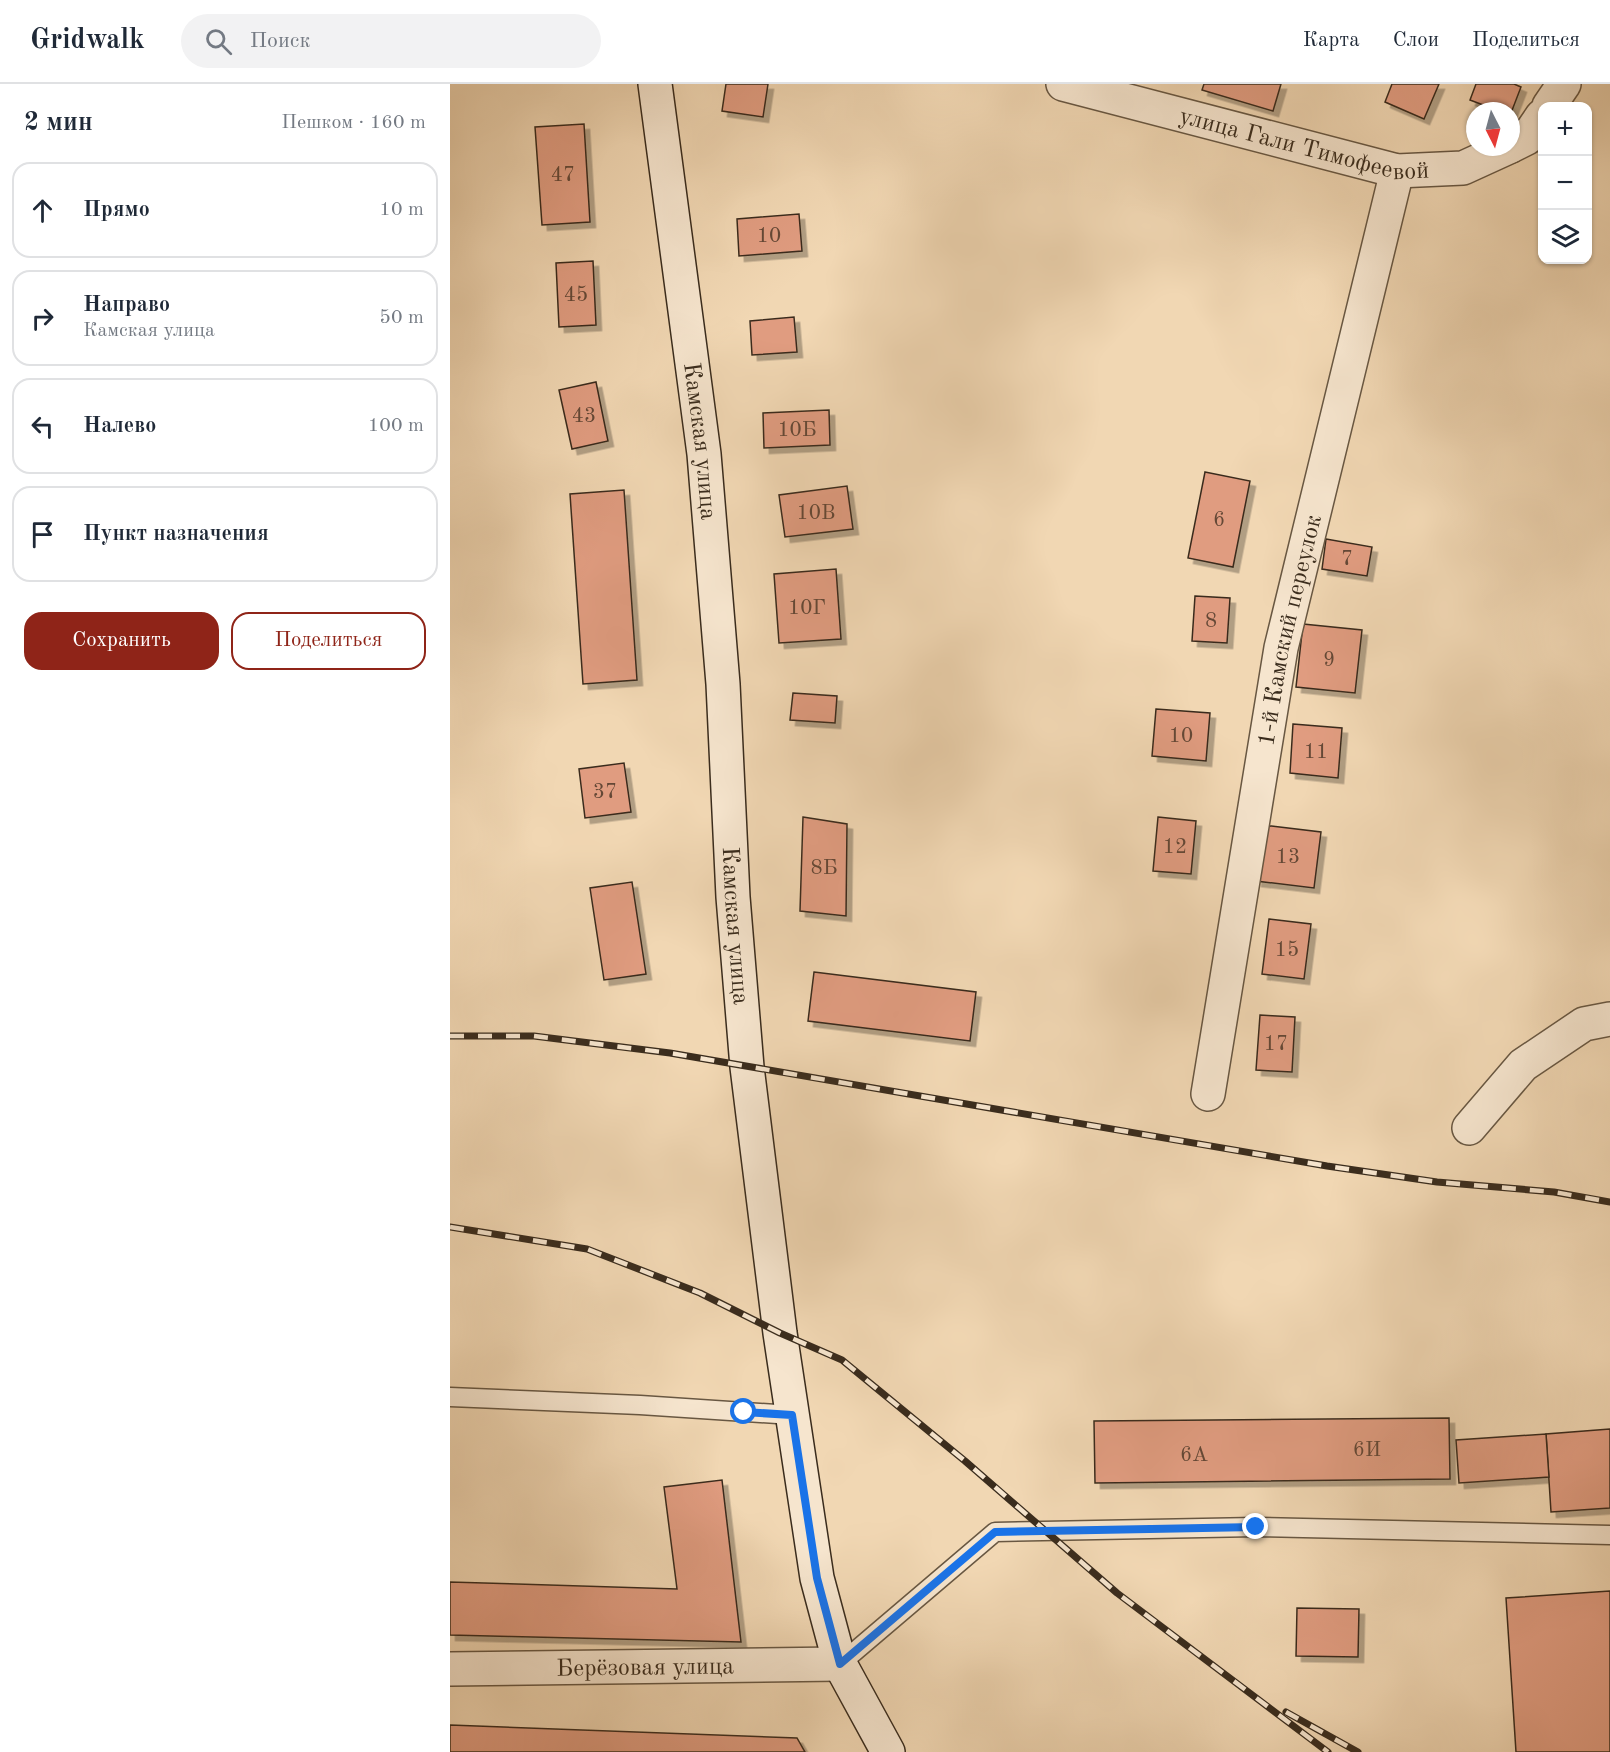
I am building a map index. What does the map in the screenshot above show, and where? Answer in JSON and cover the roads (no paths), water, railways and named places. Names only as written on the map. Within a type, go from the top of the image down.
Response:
[{"type":"street","name":"Камская улица","points":[[655,84],[704,454],[723,684],[733,897],[746,1056],[792,1415],[817,1578],[840,1664],[888,1752]]},
{"type":"street","name":"улица Гали Тимофеевой","points":[[1063,84],[1397,171],[1463,168],[1489,156]]},
{"type":"street","points":[[1552,102],[1564,84]]},
{"type":"street","name":"улица Гали Тимофеевой","points":[[1520,141],[1527,138],[1538,122]]},
{"type":"street","name":"1-й Камский переулок","points":[[1208,1094],[1281,648],[1397,171]]},
{"type":"street","points":[[1469,1128],[1523,1065],[1584,1024],[1610,1019]]},
{"type":"street","name":"Берёзовая улица","points":[[450,1669],[840,1664]]},
{"type":"lane","points":[[450,1397],[640,1405],[792,1415]]},
{"type":"lane","points":[[840,1664],[995,1532],[1256,1527],[1610,1535]]},
{"type":"railway","points":[[450,1036],[534,1036],[670,1053],[1327,1166],[1437,1182],[1554,1192],[1610,1202]]},
{"type":"railway","points":[[450,1227],[587,1249],[700,1293],[780,1333],[842,1360],[965,1461],[1117,1593],[1328,1752]]},
{"type":"railway","points":[[1286,1712],[1358,1752]]}]
